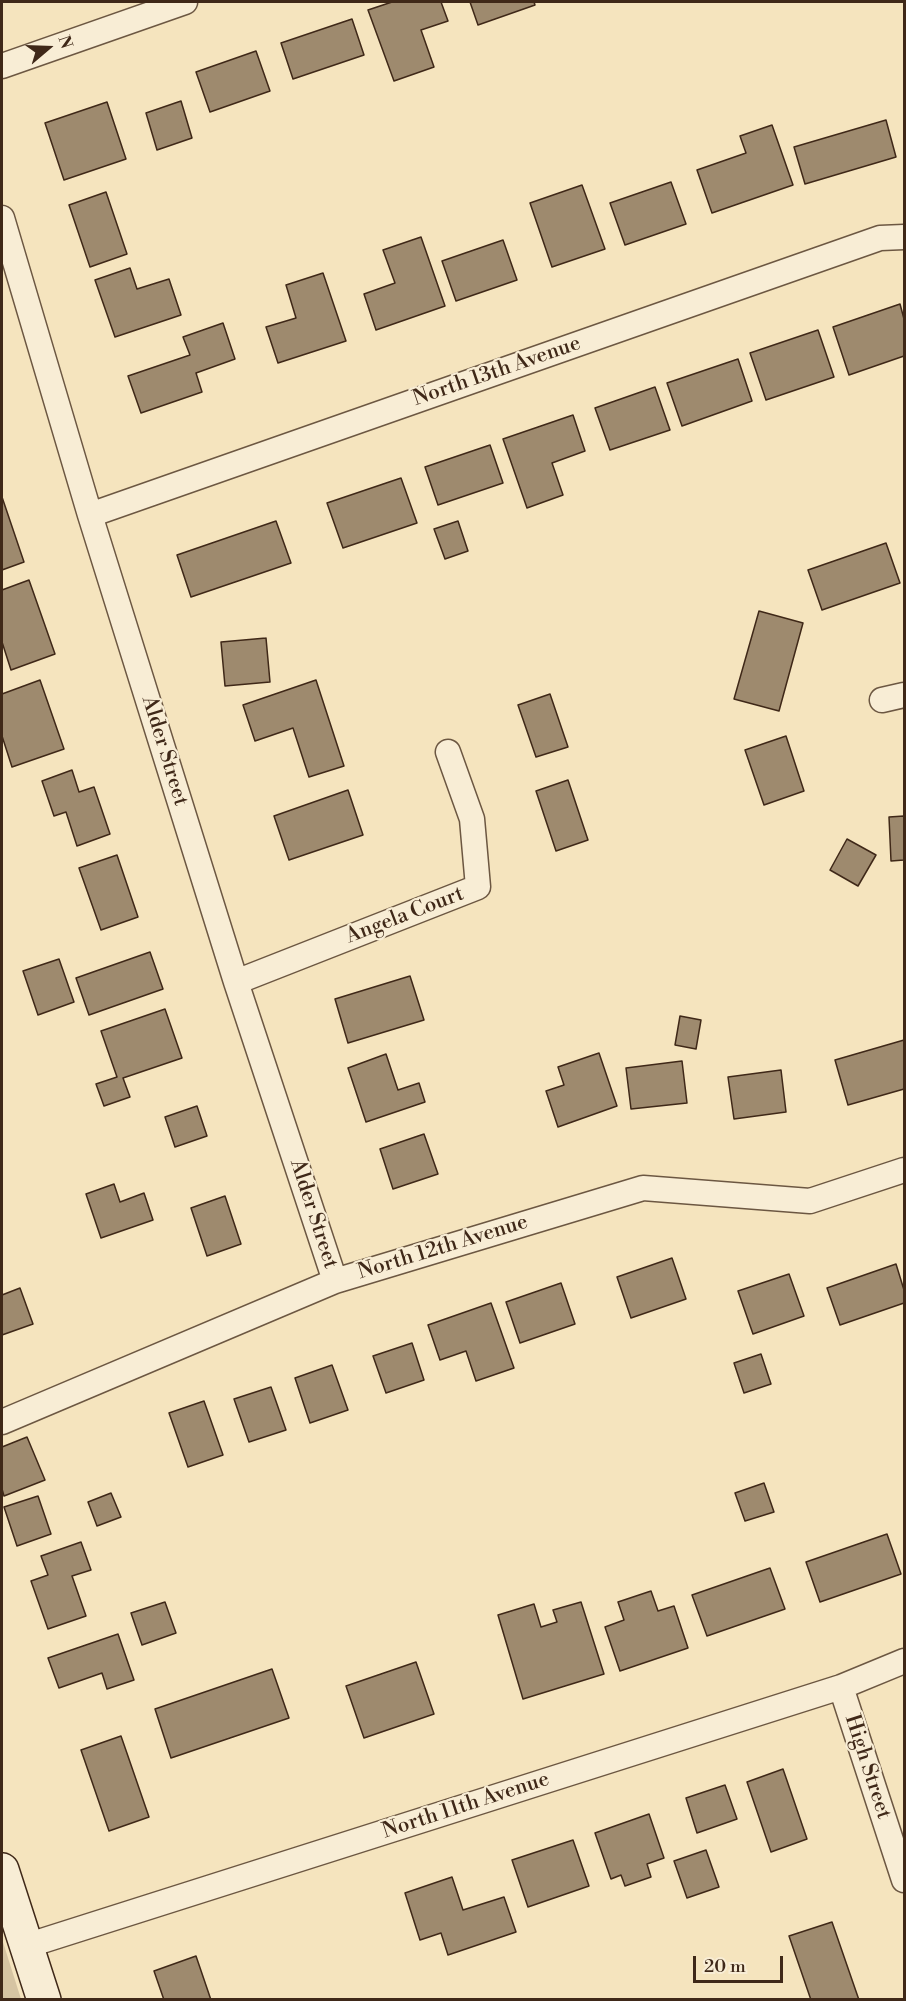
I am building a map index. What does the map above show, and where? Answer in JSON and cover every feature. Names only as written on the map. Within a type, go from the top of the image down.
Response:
[{"type":"street","points":[[2,66],[185,2]]},
{"type":"street","name":"Alder Street","points":[[2,218],[90,515],[236,982],[335,1281]]},
{"type":"street","name":"North 13th Avenue","points":[[90,515],[879,238],[904,237]]},
{"type":"street","name":"Angela Court","points":[[236,982],[478,887],[472,819],[448,752]]},
{"type":"street","name":"North 12th Avenue","points":[[2,1422],[335,1281],[643,1188],[810,1200],[904,1170]]},
{"type":"street","name":"North 11th Avenue","points":[[26,1946],[841,1687],[904,1661]]},
{"type":"street","name":"High Street","points":[[841,1687],[904,1880]]},
{"type":"street","points":[[2,1870],[44,2000]]},
{"type":"shaded area","points":[[2,1939],[21,1999],[2,1999]]},
{"type":"building","points":[[392,2],[441,2],[448,21],[421,30],[434,67],[394,81],[368,10]]},
{"type":"building","points":[[470,2],[534,2],[535,5],[478,25]]},
{"type":"building","points":[[352,19],[364,55],[293,79],[281,43]]},
{"type":"building","points":[[256,51],[270,91],[210,112],[196,72]]},
{"type":"building","points":[[181,101],[192,138],[157,150],[146,113]]},
{"type":"building","points":[[107,102],[126,159],[64,180],[45,123]]},
{"type":"building","points":[[886,120],[896,157],[805,184],[794,147]]},
{"type":"building","points":[[772,125],[793,185],[712,213],[697,170],[746,153],[740,136]]},
{"type":"building","points":[[671,182],[686,224],[625,245],[610,203]]},
{"type":"building","points":[[582,185],[605,249],[552,267],[530,203]]},
{"type":"building","points":[[106,192],[127,254],[90,267],[69,205]]},
{"type":"building","points":[[421,237],[445,306],[376,330],[364,294],[395,283],[383,250]]},
{"type":"building","points":[[503,240],[517,280],[456,301],[442,261]]},
{"type":"building","points":[[130,268],[137,289],[169,279],[181,315],[115,337],[95,280]]},
{"type":"building","points":[[323,273],[346,341],[278,363],[266,327],[296,318],[286,285]]},
{"type":"building","points":[[900,304],[904,319],[904,356],[849,375],[833,327]]},
{"type":"building","points":[[223,323],[235,359],[196,373],[202,392],[141,413],[128,376],[190,355],[183,337]]},
{"type":"building","points":[[818,330],[834,377],[766,400],[750,353]]},
{"type":"building","points":[[738,359],[752,401],[682,426],[667,383]]},
{"type":"building","points":[[655,387],[670,430],[610,450],[595,408]]},
{"type":"building","points":[[573,415],[585,451],[552,463],[563,495],[527,508],[503,439]]},
{"type":"building","points":[[490,445],[503,483],[438,505],[425,467]]},
{"type":"building","points":[[401,478],[417,523],[343,548],[327,503]]},
{"type":"building","points":[[2,497],[24,562],[2,570]]},
{"type":"building","points":[[276,521],[291,563],[191,597],[177,555]]},
{"type":"building","points":[[458,521],[468,551],[445,559],[434,529]]},
{"type":"building","points":[[886,543],[900,583],[822,610],[808,570]]},
{"type":"building","points":[[29,580],[55,654],[11,670],[2,642],[2,590]]},
{"type":"building","points":[[759,611],[803,623],[779,711],[734,699]]},
{"type":"building","points":[[266,638],[270,682],[225,686],[221,642]]},
{"type":"building","points":[[40,680],[64,749],[12,767],[2,736],[2,694]]},
{"type":"building","points":[[316,680],[344,766],[309,777],[293,728],[255,741],[243,705]]},
{"type":"building","points":[[550,694],[568,747],[536,757],[518,705]]},
{"type":"building","points":[[786,736],[804,791],[764,805],[745,750]]},
{"type":"building","points":[[72,770],[79,792],[94,787],[110,834],[77,846],[66,812],[54,816],[42,781]]},
{"type":"building","points":[[568,780],[588,840],[556,851],[536,791]]},
{"type":"building","points":[[348,790],[363,835],[289,860],[274,816]]},
{"type":"building","points":[[904,816],[904,860],[891,861],[889,817]]},
{"type":"building","points":[[847,839],[876,855],[858,886],[830,870]]},
{"type":"building","points":[[117,855],[138,917],[101,930],[79,868]]},
{"type":"building","points":[[150,952],[163,989],[89,1015],[76,978]]},
{"type":"building","points":[[59,959],[74,1002],[38,1015],[23,971]]},
{"type":"building","points":[[410,976],[424,1020],[348,1043],[335,999]]},
{"type":"building","points":[[165,1009],[182,1058],[123,1078],[130,1097],[104,1106],[96,1084],[117,1077],[101,1031]]},
{"type":"building","points":[[680,1016],[701,1020],[696,1049],[675,1045]]},
{"type":"building","points":[[904,1040],[904,1089],[848,1105],[835,1060]]},
{"type":"building","points":[[599,1053],[617,1106],[558,1127],[546,1091],[564,1085],[558,1067]]},
{"type":"building","points":[[386,1054],[398,1090],[419,1083],[425,1102],[366,1122],[348,1068]]},
{"type":"building","points":[[682,1061],[687,1103],[631,1109],[626,1068]]},
{"type":"building","points":[[781,1070],[786,1112],[734,1119],[728,1077]]},
{"type":"building","points":[[197,1106],[207,1136],[175,1147],[165,1117]]},
{"type":"building","points":[[424,1134],[438,1174],[393,1189],[380,1149]]},
{"type":"building","points":[[114,1184],[120,1202],[144,1193],[153,1220],[101,1238],[86,1194]]},
{"type":"building","points":[[225,1196],[241,1244],[207,1256],[191,1208]]},
{"type":"building","points":[[672,1258],[686,1299],[631,1318],[617,1277]]},
{"type":"building","points":[[896,1264],[904,1290],[904,1303],[840,1325],[827,1288]]},
{"type":"building","points":[[789,1274],[804,1316],[753,1334],[738,1291]]},
{"type":"building","points":[[561,1283],[575,1324],[520,1343],[506,1302]]},
{"type":"building","points":[[20,1288],[33,1324],[2,1335],[2,1295]]},
{"type":"building","points":[[491,1303],[514,1368],[476,1381],[466,1351],[440,1360],[428,1325]]},
{"type":"building","points":[[412,1343],[424,1380],[386,1393],[373,1356]]},
{"type":"building","points":[[761,1354],[771,1384],[744,1393],[734,1363]]},
{"type":"building","points":[[332,1365],[348,1410],[310,1423],[295,1378]]},
{"type":"building","points":[[271,1387],[286,1430],[249,1442],[234,1399]]},
{"type":"building","points":[[204,1401],[223,1455],[188,1467],[169,1413]]},
{"type":"building","points":[[27,1437],[45,1480],[4,1496],[2,1447]]},
{"type":"building","points":[[764,1483],[774,1512],[745,1521],[735,1493]]},
{"type":"building","points":[[111,1493],[121,1517],[97,1526],[88,1502]]},
{"type":"building","points":[[38,1496],[51,1534],[17,1546],[4,1507]]},
{"type":"building","points":[[887,1534],[901,1574],[820,1602],[806,1562]]},
{"type":"building","points":[[81,1542],[91,1570],[72,1576],[86,1616],[48,1629],[31,1581],[48,1575],[41,1556]]},
{"type":"building","points":[[770,1568],[785,1609],[707,1636],[692,1595]]},
{"type":"building","points":[[651,1591],[658,1611],[674,1606],[688,1648],[620,1671],[605,1627],[624,1620],[618,1602]]},
{"type":"building","points":[[165,1602],[176,1633],[142,1645],[131,1613]]},
{"type":"building","points":[[581,1602],[604,1674],[523,1699],[498,1615],[534,1604],[541,1627],[557,1622],[553,1610]]},
{"type":"building","points":[[118,1634],[134,1680],[107,1689],[102,1673],[59,1688],[48,1658]]},
{"type":"building","points":[[416,1662],[434,1714],[364,1738],[346,1686]]},
{"type":"building","points":[[272,1669],[289,1718],[171,1758],[155,1709]]},
{"type":"building","points":[[121,1736],[149,1817],[109,1831],[81,1750]]},
{"type":"building","points":[[783,1769],[807,1839],[771,1852],[747,1782]]},
{"type":"building","points":[[725,1785],[737,1819],[697,1833],[686,1798]]},
{"type":"building","points":[[649,1814],[664,1858],[647,1864],[651,1877],[625,1886],[621,1875],[611,1879],[595,1833]]},
{"type":"building","points":[[573,1840],[589,1886],[528,1907],[512,1860]]},
{"type":"building","points":[[706,1850],[719,1887],[687,1898],[674,1861]]},
{"type":"building","points":[[452,1877],[463,1910],[504,1897],[516,1932],[448,1955],[441,1933],[420,1940],[405,1893]]},
{"type":"building","points":[[832,1922],[859,2000],[811,2000],[789,1936]]},
{"type":"building","points":[[196,1956],[211,2000],[164,2000],[154,1971]]}]
